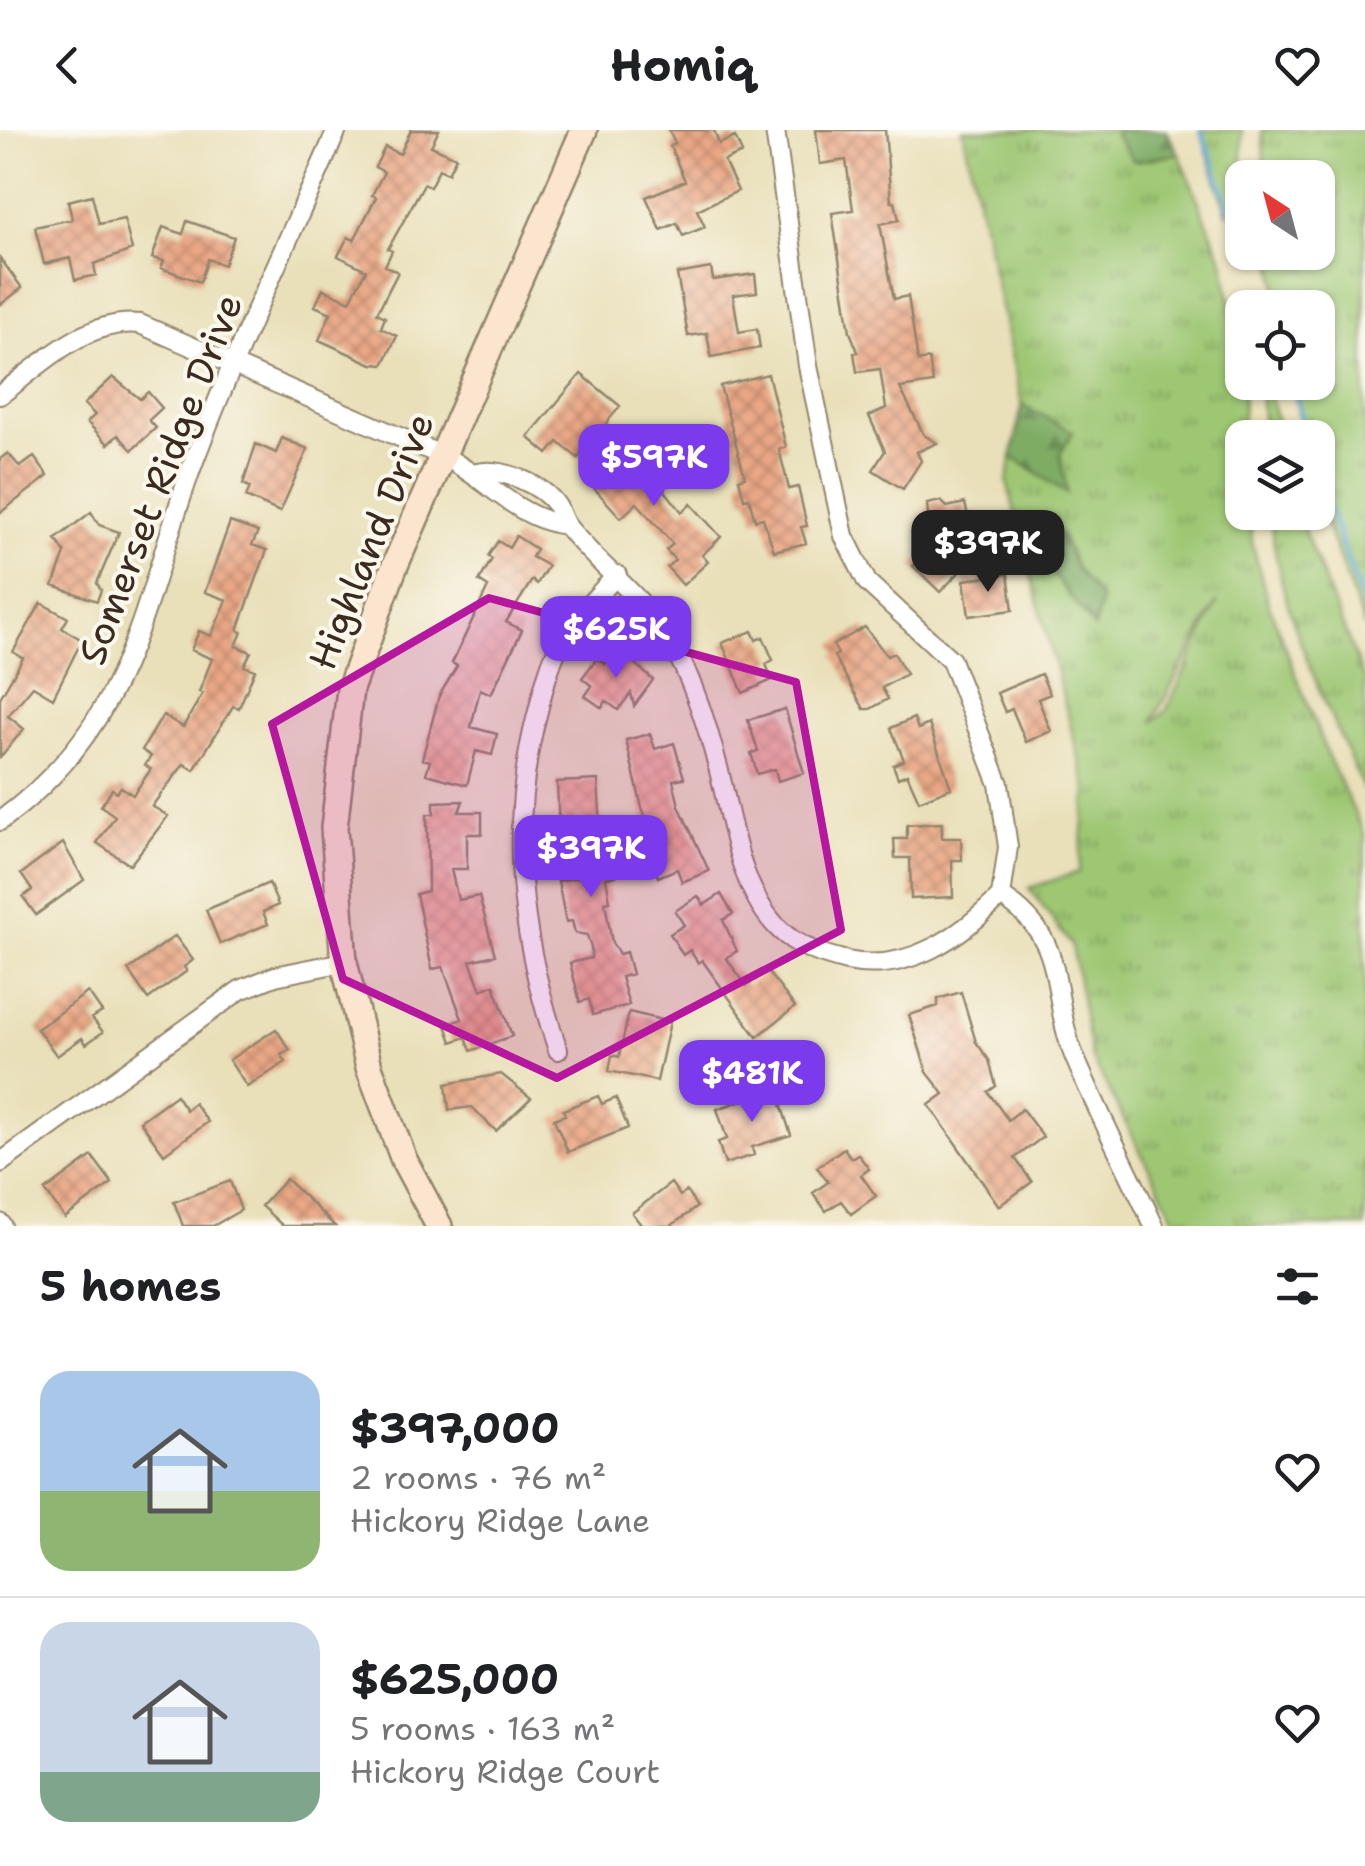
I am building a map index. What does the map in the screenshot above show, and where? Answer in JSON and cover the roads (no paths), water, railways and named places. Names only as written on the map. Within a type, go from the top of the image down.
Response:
[{"type":"street","name":"Somerset Ridge Drive","points":[[0,821],[57,774],[82,744],[119,684],[198,452],[337,130]]},
{"type":"street","name":"Highland Drive","points":[[440,1226],[404,1160],[369,1067],[344,962],[334,828],[350,689],[393,570],[584,130]]},
{"type":"street","points":[[0,395],[78,338],[114,324],[152,327],[477,472],[486,488],[543,522],[566,525],[617,575],[672,644],[700,705],[737,848],[753,887],[779,929],[818,954],[864,964],[911,958],[967,930],[1001,896],[1008,847],[999,784],[951,660],[867,582],[844,536],[808,366],[775,130]]},
{"type":"street","points":[[558,1050],[526,933],[519,863],[522,793],[530,741],[558,647],[587,606],[617,575]]},
{"type":"street","points":[[1001,896],[1025,912],[1047,942],[1073,1053],[1154,1226]]},
{"type":"street","points":[[0,1163],[240,990],[275,976],[344,962]]},
{"type":"waterway","points":[[1201,130],[1225,196]]},
{"type":"waterway","points":[[1297,400],[1302,420]]},
{"type":"waterway","points":[[1335,525],[1365,609]]}]
